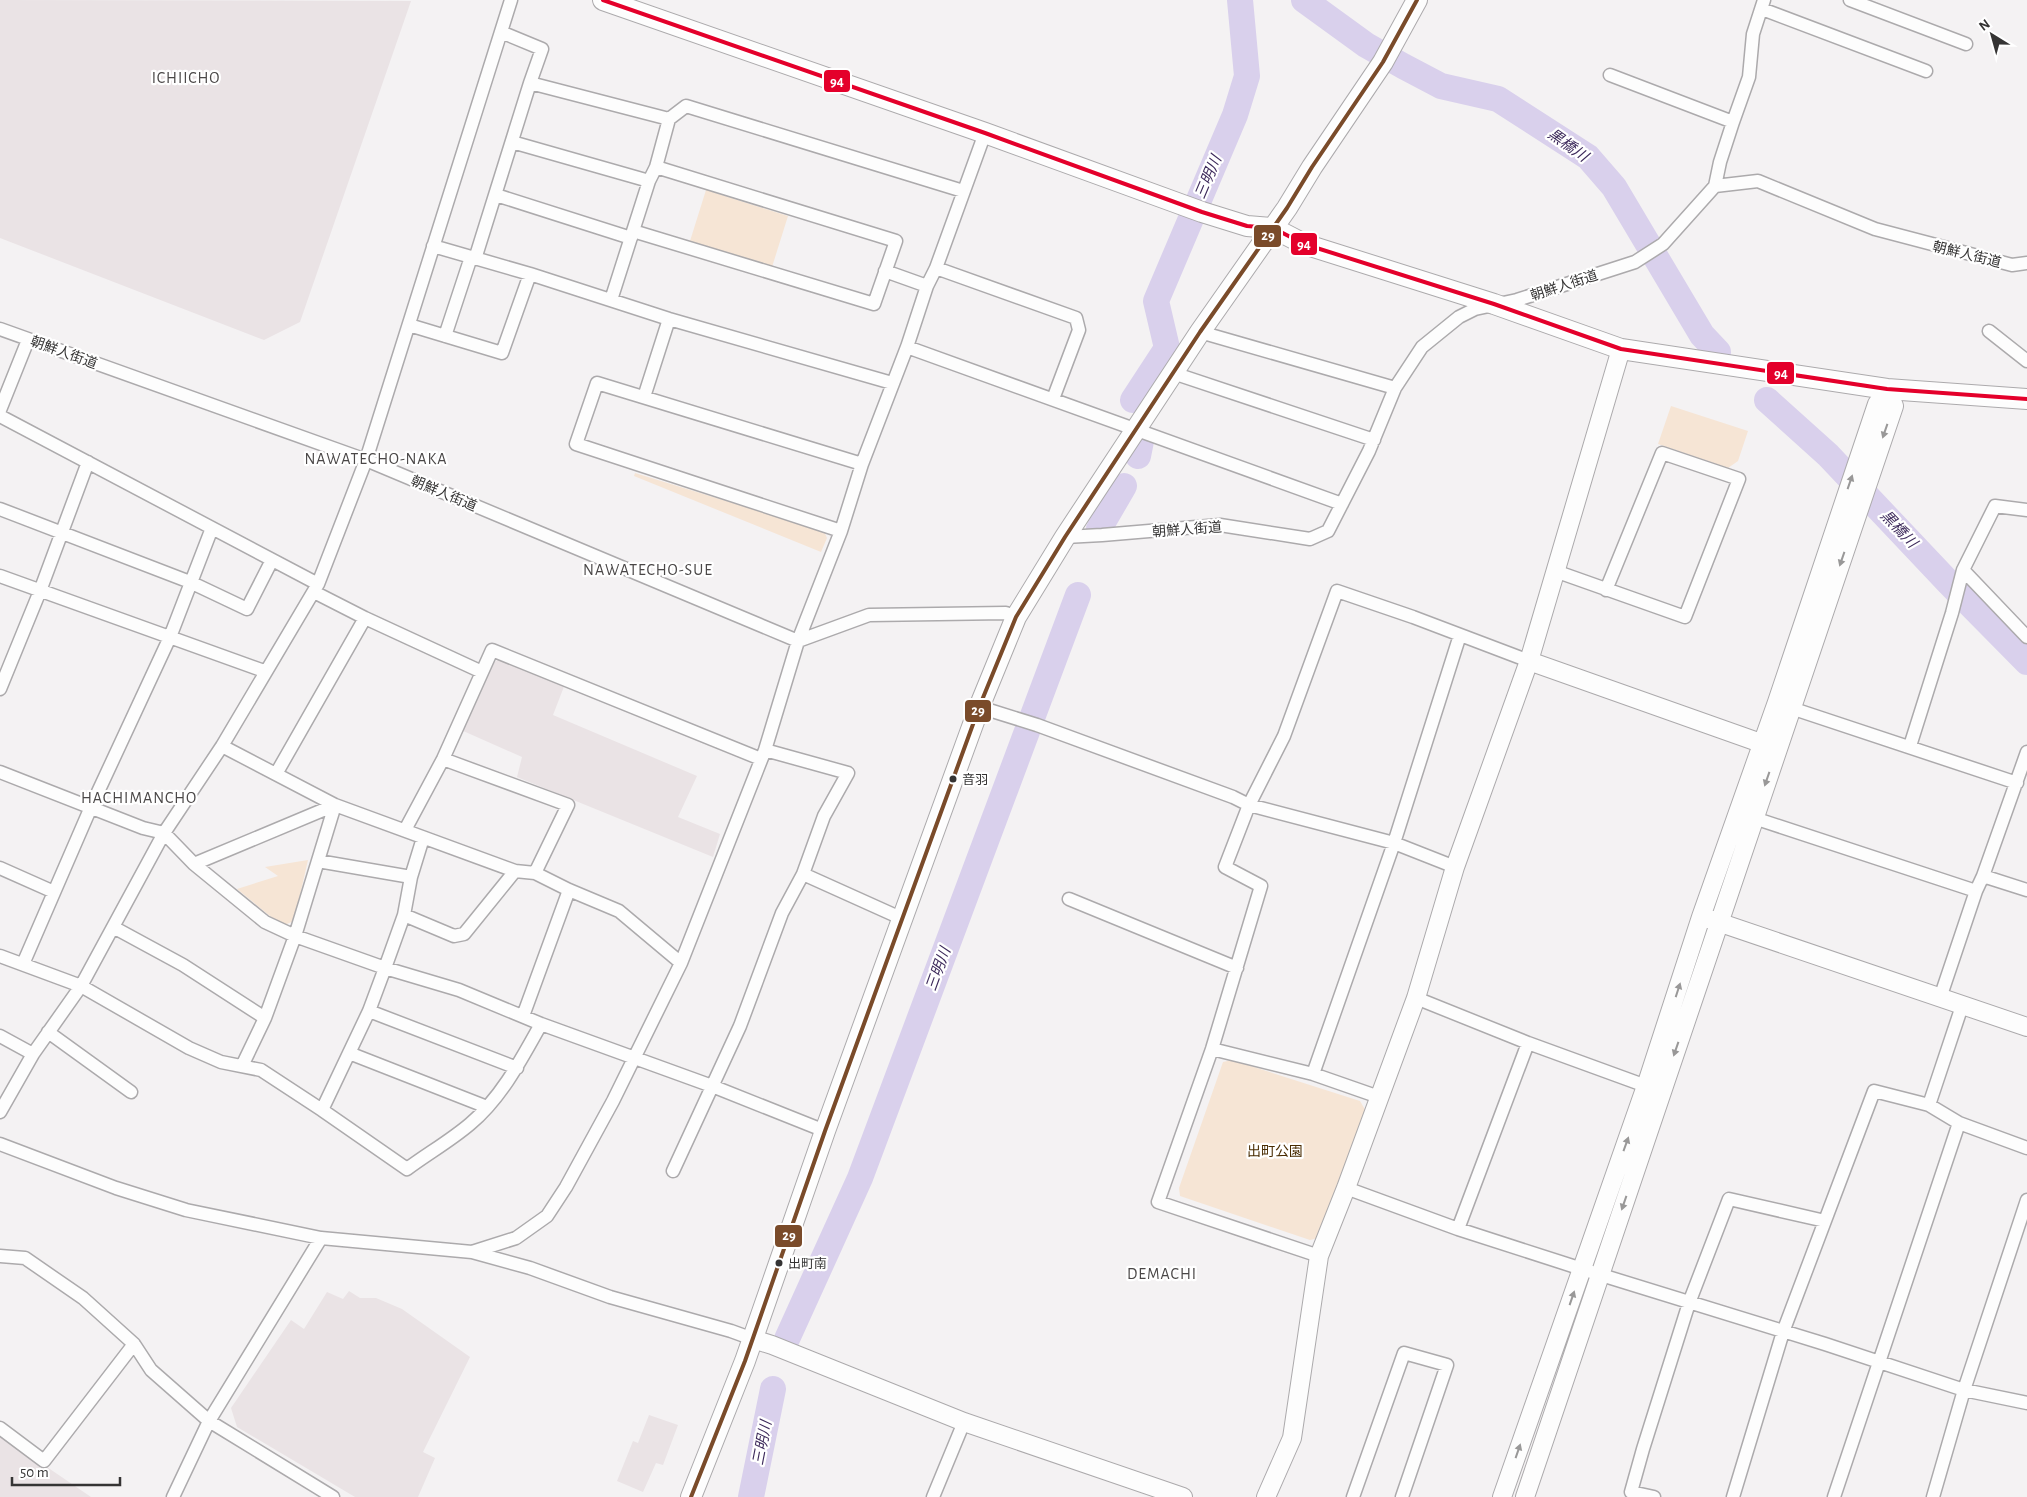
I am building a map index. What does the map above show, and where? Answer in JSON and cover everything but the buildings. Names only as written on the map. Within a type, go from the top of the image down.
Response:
[{"type":"main road","points":[[603,0],[985,133],[1181,205],[1247,226],[1273,228],[1304,244],[1494,304],[1621,349],[1887,389],[2027,400]]},
{"type":"main road","points":[[691,1497],[753,1339],[824,1131],[980,705],[1016,617],[1065,537],[1200,332],[1273,228],[1383,62],[1398,38],[1417,0]]},
{"type":"street","points":[[0,1112],[33,1054],[81,986],[164,833],[222,746],[264,671],[316,588],[366,460],[511,0]]},
{"type":"street","points":[[1850,0],[1966,44]]},
{"type":"street","points":[[1715,186],[1720,162],[1749,77],[1752,34],[1763,4],[1926,70]]},
{"type":"street","points":[[445,336],[496,195],[542,48],[501,32]]},
{"type":"street","points":[[1610,75],[1733,122]]},
{"type":"street","points":[[530,84],[669,119]]},
{"type":"street","points":[[611,300],[649,181],[656,167],[669,119],[686,106],[963,191]]},
{"type":"street","points":[[472,1252],[516,1238],[547,1216],[571,1179],[613,1101],[681,963],[763,755],[798,641],[841,531],[862,464],[985,133]]},
{"type":"street","points":[[512,142],[649,181]]},
{"type":"street","points":[[496,195],[874,304],[896,241],[656,167]]},
{"type":"street","name":"朝鮮人街道","points":[[1065,537],[1220,525],[1310,539],[1328,531],[1374,440],[1395,388],[1422,347],[1458,317],[1475,309],[1526,297],[1635,262],[1662,244],[1715,186],[1758,181],[1875,229],[2012,265],[2027,263]]},
{"type":"street","points":[[433,246],[530,274],[669,319],[892,383]]},
{"type":"street","points":[[936,268],[1076,318],[1079,330],[1053,399]]},
{"type":"street","points":[[885,271],[927,286]]},
{"type":"street","points":[[409,325],[502,354],[530,274]]},
{"type":"street","points":[[644,398],[669,319]]},
{"type":"street","name":"朝鮮人街道","points":[[0,328],[28,340],[366,460],[798,641]]},
{"type":"street","points":[[1989,331],[2027,361]]},
{"type":"street","points":[[1200,332],[1395,388]]},
{"type":"street","points":[[0,410],[28,340]]},
{"type":"street","points":[[907,347],[1342,504]]},
{"type":"street","points":[[1266,1497],[1292,1438],[1319,1256],[1416,998],[1455,867],[1529,661],[1621,349]]},
{"type":"street","points":[[1173,373],[1374,440]]},
{"type":"street","points":[[841,531],[576,444],[597,383],[862,464]]},
{"type":"street","points":[[1524,1497],[1754,818],[1770,746],[1792,708],[1850,508],[1858,460],[1877,404],[1887,389]]},
{"type":"street","points":[[1502,1497],[1646,1086],[1701,917],[1770,746],[1850,508],[1871,473],[1894,406],[1887,389]]},
{"type":"street","points":[[0,416],[272,560],[364,618],[482,672]]},
{"type":"street","points":[[1555,571],[1606,590],[1686,617],[1739,479],[1662,453],[1606,590]]},
{"type":"street","points":[[0,689],[3,672],[40,591],[88,462]]},
{"type":"street","points":[[1910,746],[1952,612],[1963,570],[1995,506],[2027,510]]},
{"type":"street","points":[[0,510],[190,582],[247,610],[272,560]]},
{"type":"street","points":[[23,964],[91,807],[170,637],[212,528]]},
{"type":"street","points":[[1963,570],[2027,637]]},
{"type":"street","points":[[0,576],[264,671]]},
{"type":"street","points":[[1319,1256],[1158,1202],[1212,1049],[1261,886],[1225,867],[1249,805],[1284,736],[1337,591],[1413,616],[1529,661],[1770,746]]},
{"type":"street","points":[[798,641],[869,615],[1006,613],[1016,617]]},
{"type":"street","points":[[276,774],[364,618]]},
{"type":"street","points":[[1313,1074],[1394,843],[1460,635]]},
{"type":"street","points":[[405,830],[443,759],[492,650],[763,755],[848,772],[824,816],[803,874],[782,913],[740,1026],[673,1172]]},
{"type":"street","points":[[980,705],[989,710],[1023,720],[1233,797],[1249,805],[1394,843],[1455,867]]},
{"type":"street","points":[[1792,708],[2017,783]]},
{"type":"street","points":[[222,746],[335,805],[515,870],[535,874],[619,911],[681,963]]},
{"type":"street","points":[[1940,998],[1976,891],[2027,752]]},
{"type":"street","points":[[443,759],[568,805],[535,874]]},
{"type":"street","points":[[0,772],[143,828],[164,833],[194,864],[265,922],[295,936],[385,968],[459,990],[541,1024],[712,1086],[824,1131]]},
{"type":"street","points":[[242,1066],[265,1018],[295,936],[335,805]]},
{"type":"street","points":[[194,864],[335,805]]},
{"type":"street","points":[[1754,818],[1976,891]]},
{"type":"street","points":[[322,1110],[369,1011],[385,968],[404,915],[411,877],[423,838]]},
{"type":"street","points":[[318,861],[411,877]]},
{"type":"street","points":[[0,868],[54,892]]},
{"type":"street","points":[[404,915],[454,936],[464,934],[515,870]]},
{"type":"street","points":[[803,874],[903,919]]},
{"type":"street","points":[[1983,876],[2027,890]]},
{"type":"street","points":[[523,1016],[569,890]]},
{"type":"street","points":[[1069,898],[1237,968]]},
{"type":"street","points":[[1701,917],[2027,1027]]},
{"type":"street","points":[[113,927],[183,965],[265,1018]]},
{"type":"street","points":[[0,956],[81,986],[189,1048],[221,1062],[261,1070],[407,1169],[470,1124],[487,1107],[517,1068],[541,1024]]},
{"type":"street","points":[[1416,998],[1528,1043],[1646,1086]]},
{"type":"street","points":[[1929,1105],[1962,1006]]},
{"type":"street","points":[[369,1011],[517,1068]]},
{"type":"street","points":[[48,1032],[131,1092]]},
{"type":"street","points":[[0,1036],[33,1054]]},
{"type":"street","points":[[1458,1229],[1528,1043]]},
{"type":"street","points":[[1212,1049],[1313,1074],[1378,1097]]},
{"type":"street","points":[[349,1053],[487,1107]]},
{"type":"street","points":[[1733,1497],[1783,1332],[1874,1091],[1929,1105],[1959,1123],[2027,1148]]},
{"type":"street","points":[[1834,1497],[1959,1123]]},
{"type":"street","points":[[0,1144],[116,1188],[186,1210],[321,1238],[472,1252],[530,1268],[610,1297],[731,1331],[772,1345],[964,1422],[1183,1497]]},
{"type":"street","points":[[1346,1188],[1458,1229],[1964,1390],[2027,1403]]},
{"type":"street","points":[[1654,1497],[1631,1492],[1690,1303],[1729,1199],[1825,1221]]},
{"type":"street","points":[[1933,1497],[1964,1390],[2027,1200]]},
{"type":"street","points":[[173,1497],[209,1421],[321,1238]]},
{"type":"street","points":[[0,1256],[25,1258],[83,1298],[134,1344],[151,1370],[209,1421],[333,1497]]},
{"type":"street","points":[[0,1428],[44,1461],[134,1344]]},
{"type":"street","points":[[1353,1497],[1404,1353],[1447,1365],[1402,1497]]},
{"type":"street","points":[[933,1497],[964,1422]]},
{"type":"shaded area","points":[[0,0],[411,1],[300,322],[264,340],[0,238]]},
{"type":"shaded area","points":[[501,659],[565,684],[553,715],[697,776],[678,817],[720,834],[713,857],[517,777],[522,757],[461,730],[491,663]]},
{"type":"shaded area","points":[[349,1291],[360,1298],[376,1298],[402,1309],[470,1357],[423,1452],[435,1458],[418,1497],[355,1497],[237,1427],[231,1408],[291,1320],[304,1329],[327,1292],[343,1299]]},
{"type":"shaded area","points":[[649,1415],[678,1425],[663,1465],[656,1463],[643,1492],[617,1481],[633,1441],[638,1443]]},
{"type":"shaded area","points":[[0,1435],[91,1497],[0,1497]]},
{"type":"green space","points":[[706,190],[788,216],[772,267],[690,241]]},
{"type":"green space","points":[[1671,406],[1748,431],[1738,461],[1728,468],[1658,444]]},
{"type":"green space","points":[[635,473],[824,531],[827,538],[821,552],[634,476]]},
{"type":"green space","points":[[308,860],[294,921],[282,926],[237,889],[278,876],[265,867]]},
{"type":"green space","name":"出町公園","points":[[1232,1060],[1360,1101],[1367,1113],[1322,1237],[1310,1240],[1180,1196],[1179,1188],[1223,1062]]},
{"type":"waterway","name":"三明川","points":[[1133,400],[1167,348],[1156,301],[1235,115],[1247,76],[1240,0]]},
{"type":"waterway","name":"黒橋川","points":[[1304,0],[1366,45],[1403,66],[1441,86],[1498,99],[1588,157],[1614,187],[1702,335],[1718,352]]},
{"type":"waterway","name":"黒橋川","points":[[1767,400],[1828,455],[2027,662]]},
{"type":"waterway","name":"三明川","points":[[1138,456],[1141,441]]},
{"type":"waterway","name":"三明川","points":[[1099,529],[1124,486]]},
{"type":"waterway","name":"三明川","points":[[787,1339],[860,1178],[1078,595]]},
{"type":"waterway","name":"三明川","points":[[751,1497],[773,1389]]},
{"type":"transit line","name":"94","points":[[603,0],[985,133],[1202,212],[1247,226],[1273,228],[1304,244],[1494,304],[1621,349],[1887,389],[2027,399]]},
{"type":"transit line","name":"29","points":[[691,1497],[745,1361],[825,1131],[980,705],[1016,617],[1065,537],[1200,332],[1287,208],[1312,167],[1383,62],[1417,0]]},
{"type":"place","name":"音羽","points":[[953,779]]},
{"type":"place","name":"出町南","points":[[779,1263]]},
{"type":"district","name":"ICHIICHO","points":[[186,77]]},
{"type":"district","name":"NAWATECHO-NAKA","points":[[376,458]]},
{"type":"district","name":"NAWATECHO-SUE","points":[[648,569]]},
{"type":"district","name":"HACHIMANCHO","points":[[139,797]]},
{"type":"district","name":"DEMACHI","points":[[1162,1273]]}]
